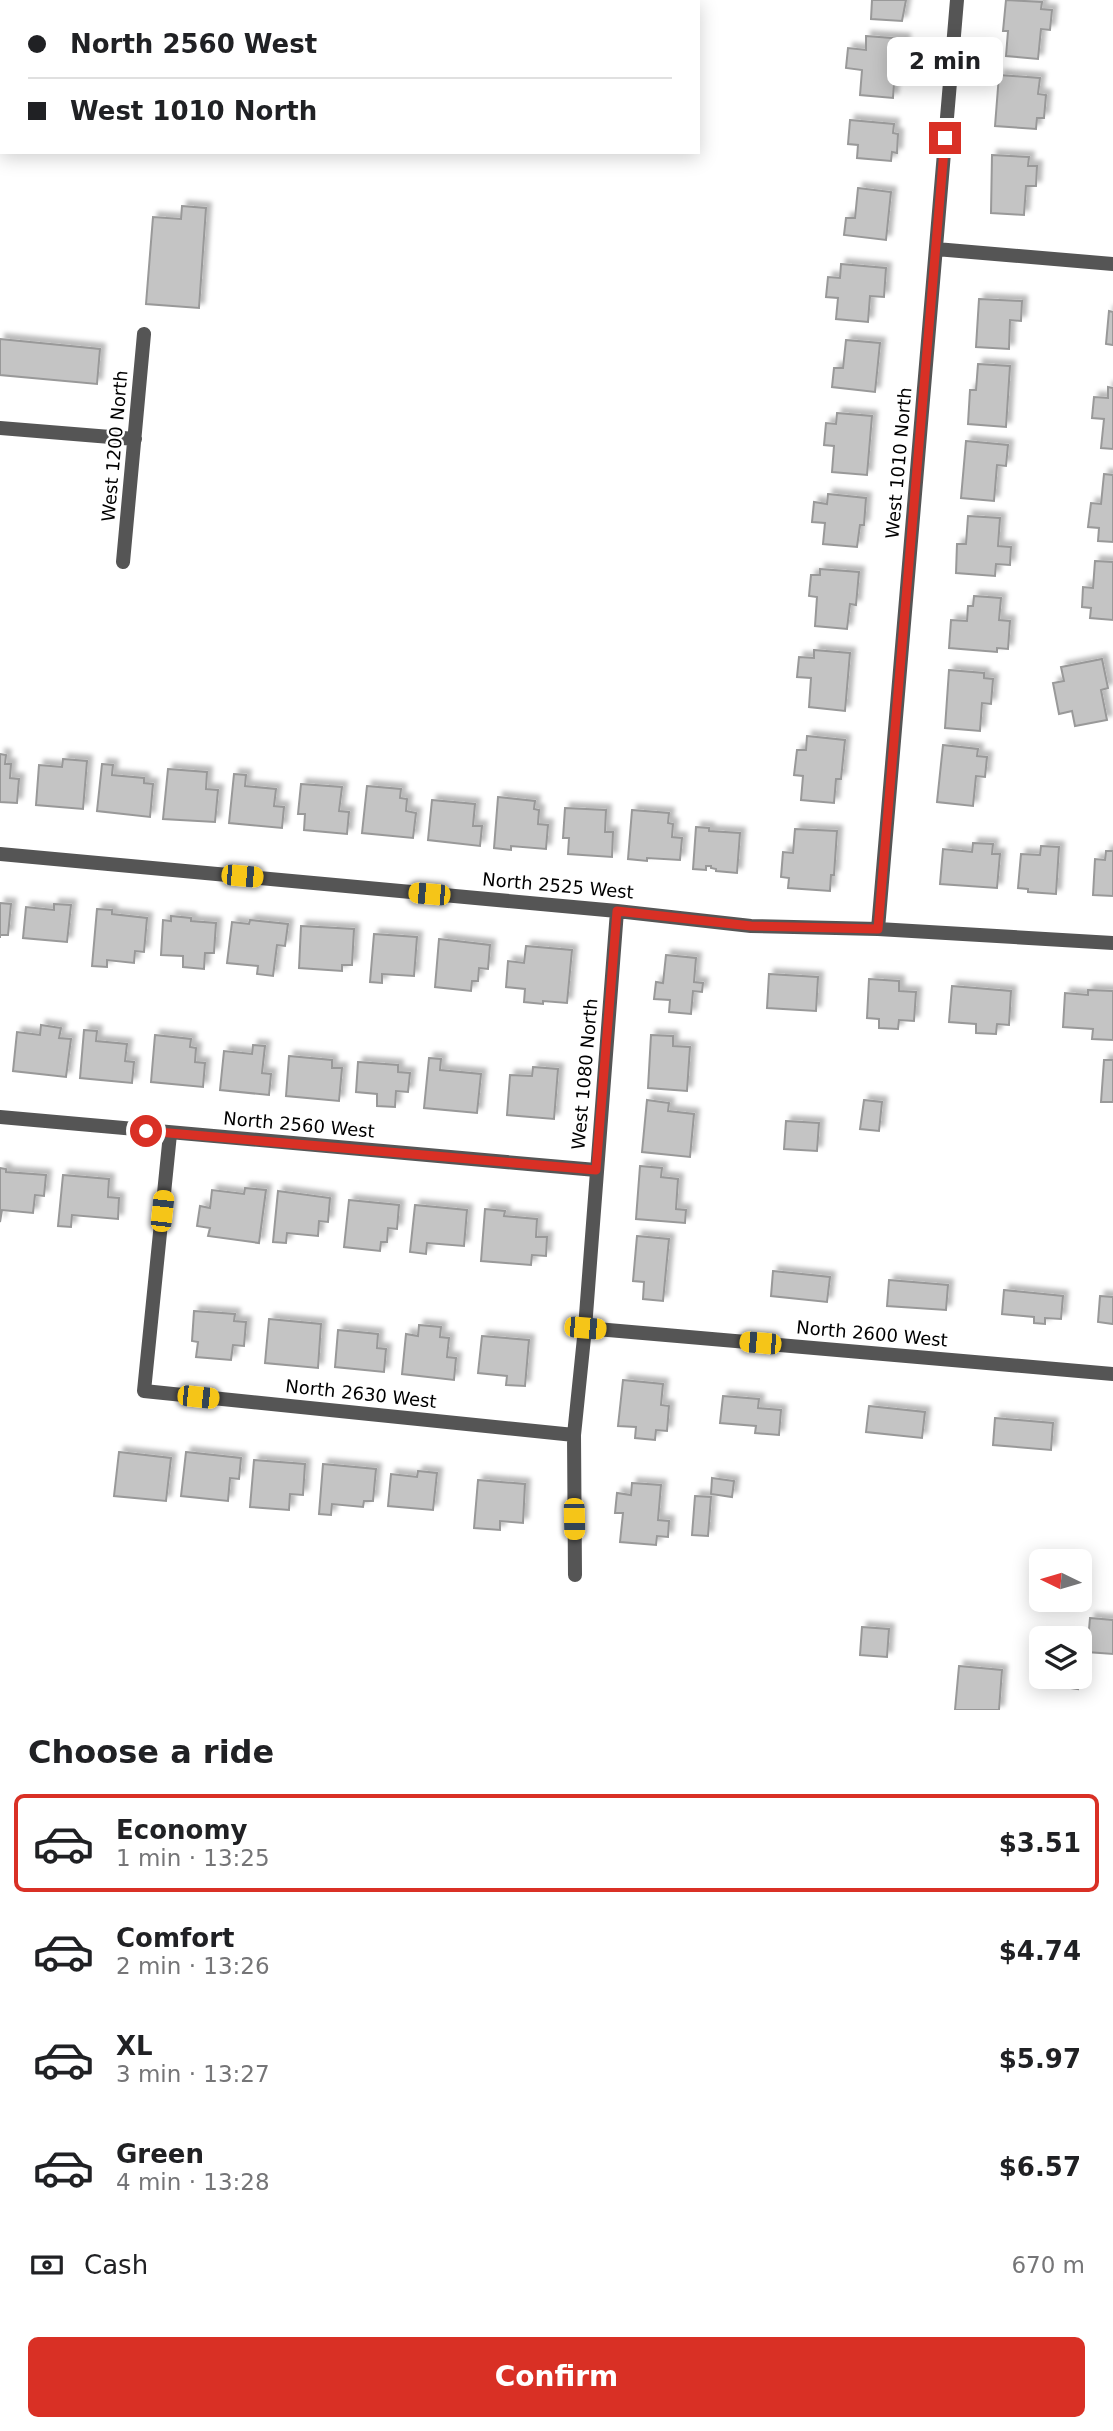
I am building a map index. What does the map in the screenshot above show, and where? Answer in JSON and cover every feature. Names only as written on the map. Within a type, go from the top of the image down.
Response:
[{"type":"street","name":"West 1010 North","points":[[878,929],[957,0]]},
{"type":"street","points":[[936,248],[1113,264]]},
{"type":"street","name":"West 1200 North","points":[[123,562],[144,334]]},
{"type":"street","points":[[0,428],[135,439]]},
{"type":"street","name":"North 2525 West","points":[[0,854],[617,911],[751,926],[878,929],[1113,943]]},
{"type":"street","name":"West 1080 North","points":[[575,1575],[574,1436],[585,1328],[617,911]]},
{"type":"street","name":"North 2560 West","points":[[0,1117],[596,1170]]},
{"type":"street","name":"North 2630 West","points":[[170,1134],[144,1391],[574,1436]]},
{"type":"street","name":"North 2600 West","points":[[585,1328],[1113,1374]]},
{"type":"building","points":[[872,0],[906,0],[902,21],[871,19]]},
{"type":"building","points":[[1006,0],[1042,2],[1041,9],[1052,10],[1050,30],[1041,29],[1038,59],[1006,56],[1008,31],[1003,31]]},
{"type":"building","points":[[866,36],[905,39],[902,70],[895,70],[893,98],[860,95],[862,70],[846,68],[848,48],[866,50]]},
{"type":"building","points":[[999,75],[1040,78],[1038,94],[1046,95],[1044,118],[1037,118],[1036,129],[995,126]]},
{"type":"building","points":[[850,120],[894,124],[893,133],[898,134],[897,153],[892,152],[891,161],[857,158],[858,145],[848,144]]},
{"type":"building","points":[[992,155],[1029,157],[1028,166],[1037,166],[1036,186],[1026,186],[1024,215],[991,213]]},
{"type":"building","points":[[858,188],[891,192],[886,240],[844,235],[846,218],[855,218]]},
{"type":"building","points":[[182,206],[206,208],[199,308],[146,304],[153,217],[181,219]]},
{"type":"building","points":[[841,264],[886,268],[884,297],[870,296],[868,322],[836,319],[838,298],[826,297],[828,277],[840,278]]},
{"type":"building","points":[[979,299],[1022,301],[1021,321],[1010,320],[1009,349],[976,347]]},
{"type":"building","points":[[1109,311],[1113,312],[1113,345],[1106,344]]},
{"type":"building","points":[[0,339],[100,349],[97,384],[0,375]]},
{"type":"building","points":[[846,340],[880,343],[875,392],[832,387],[834,368],[843,368]]},
{"type":"building","points":[[978,364],[1010,366],[1006,427],[968,424],[970,390],[976,390]]},
{"type":"building","points":[[1108,387],[1113,388],[1113,449],[1101,448],[1104,419],[1092,418],[1094,397],[1108,398]]},
{"type":"building","points":[[837,413],[872,416],[867,475],[832,472],[834,446],[824,445],[826,423],[836,424]]},
{"type":"building","points":[[966,441],[1008,445],[1006,466],[997,465],[994,501],[961,498]]},
{"type":"building","points":[[1104,474],[1113,475],[1113,542],[1098,541],[1099,528],[1088,527],[1091,503],[1101,504]]},
{"type":"building","points":[[828,494],[866,498],[864,525],[860,525],[857,547],[823,544],[825,523],[812,522],[814,502],[827,504]]},
{"type":"building","points":[[968,516],[1000,518],[998,546],[1011,547],[1010,565],[996,564],[995,576],[956,573],[957,544],[966,544]]},
{"type":"building","points":[[1095,561],[1113,562],[1113,620],[1090,618],[1091,608],[1082,607],[1083,587],[1093,588]]},
{"type":"building","points":[[820,569],[859,572],[856,605],[850,604],[847,629],[815,626],[817,597],[809,596],[811,575],[820,575]]},
{"type":"building","points":[[974,596],[1001,598],[999,620],[1010,621],[1008,649],[997,648],[997,652],[949,648],[951,620],[967,621],[968,606],[973,606]]},
{"type":"building","points":[[814,650],[850,653],[845,711],[809,707],[811,678],[797,677],[799,657],[814,658]]},
{"type":"building","points":[[1102,659],[1108,688],[1101,690],[1107,720],[1075,726],[1072,711],[1059,714],[1053,683],[1064,681],[1061,667]]},
{"type":"building","points":[[949,670],[984,673],[984,678],[993,679],[991,704],[982,703],[980,731],[945,728]]},
{"type":"building","points":[[807,736],[845,740],[841,779],[836,779],[834,803],[801,800],[803,776],[794,775],[797,750],[806,750]]},
{"type":"building","points":[[943,745],[978,749],[977,756],[987,757],[985,777],[976,776],[973,806],[937,802]]},
{"type":"building","points":[[0,754],[6,755],[5,764],[11,764],[10,778],[19,779],[17,803],[0,802]]},
{"type":"building","points":[[63,759],[87,761],[83,809],[36,805],[39,765],[62,767]]},
{"type":"building","points":[[102,764],[113,765],[112,775],[144,778],[144,783],[153,784],[150,817],[97,811]]},
{"type":"building","points":[[168,769],[207,772],[206,789],[218,790],[215,822],[163,819]]},
{"type":"building","points":[[234,774],[246,775],[245,786],[276,789],[274,806],[284,807],[282,828],[229,823]]},
{"type":"building","points":[[301,784],[342,787],[339,811],[349,812],[347,834],[304,830],[305,814],[298,814]]},
{"type":"building","points":[[367,786],[401,789],[400,798],[407,799],[406,811],[416,813],[413,838],[362,833]]},
{"type":"building","points":[[498,797],[535,801],[534,809],[539,810],[538,824],[548,825],[546,849],[511,846],[511,850],[494,848]]},
{"type":"building","points":[[432,800],[475,804],[473,826],[482,826],[480,846],[428,840]]},
{"type":"building","points":[[565,808],[606,810],[605,832],[613,832],[612,857],[568,854],[569,838],[563,838]]},
{"type":"building","points":[[632,810],[669,813],[668,823],[673,824],[672,837],[682,838],[680,860],[628,859]]},
{"type":"building","points":[[696,827],[709,828],[709,831],[740,833],[737,873],[716,871],[711,866],[706,866],[706,870],[693,869]]},
{"type":"building","points":[[795,829],[837,831],[834,875],[831,875],[830,891],[788,888],[789,878],[781,877],[783,852],[793,853]]},
{"type":"building","points":[[973,843],[993,844],[992,854],[1000,854],[997,888],[940,884],[943,849],[972,852]]},
{"type":"building","points":[[1041,846],[1059,847],[1056,894],[1028,892],[1028,889],[1018,888],[1021,854],[1040,855]]},
{"type":"building","points":[[1106,851],[1113,851],[1113,896],[1093,895],[1095,859],[1105,860]]},
{"type":"building","points":[[0,903],[11,904],[8,935],[0,935]]},
{"type":"building","points":[[54,904],[71,905],[67,942],[23,938],[26,907],[54,910]]},
{"type":"building","points":[[97,909],[112,910],[112,914],[147,918],[144,952],[135,951],[134,963],[107,960],[107,967],[92,966]]},
{"type":"building","points":[[171,916],[216,923],[214,953],[205,953],[204,969],[183,967],[183,956],[161,955],[163,920],[171,921]]},
{"type":"building","points":[[250,920],[288,924],[285,946],[277,945],[273,976],[257,974],[258,966],[227,963],[232,922],[249,924]]},
{"type":"building","points":[[301,926],[354,929],[352,965],[342,965],[342,971],[299,968]]},
{"type":"building","points":[[374,934],[417,937],[414,976],[382,974],[382,983],[370,982]]},
{"type":"building","points":[[439,939],[490,945],[488,969],[479,968],[478,981],[472,981],[471,991],[435,987]]},
{"type":"building","points":[[526,946],[572,950],[567,1003],[524,1002],[525,989],[506,987],[508,961],[524,963]]},
{"type":"building","points":[[666,955],[696,958],[694,982],[703,983],[702,992],[693,991],[691,1014],[669,1012],[670,1000],[654,999],[656,982],[663,983]]},
{"type":"building","points":[[769,974],[818,977],[816,1011],[767,1008]]},
{"type":"building","points":[[869,979],[899,981],[899,991],[916,992],[914,1021],[899,1020],[898,1029],[879,1028],[879,1019],[867,1018]]},
{"type":"building","points":[[952,986],[1011,991],[1009,1025],[997,1024],[996,1034],[976,1033],[976,1024],[949,1022]]},
{"type":"building","points":[[1088,990],[1113,991],[1113,1040],[1092,1039],[1093,1029],[1063,1027],[1065,993],[1088,995]]},
{"type":"building","points":[[41,1025],[61,1028],[59,1038],[71,1039],[66,1077],[13,1071],[17,1032],[40,1035]]},
{"type":"building","points":[[84,1030],[97,1031],[96,1041],[127,1044],[125,1061],[134,1062],[132,1083],[80,1078]]},
{"type":"building","points":[[155,1035],[191,1039],[190,1047],[196,1048],[195,1062],[205,1063],[203,1087],[151,1082]]},
{"type":"building","points":[[651,1035],[673,1036],[673,1046],[690,1047],[687,1091],[648,1088]]},
{"type":"building","points":[[253,1045],[265,1046],[262,1073],[271,1074],[269,1095],[220,1090],[224,1051],[252,1054]]},
{"type":"building","points":[[289,1056],[332,1060],[332,1068],[342,1068],[339,1101],[286,1096]]},
{"type":"building","points":[[429,1058],[441,1059],[440,1070],[481,1074],[477,1113],[424,1108]]},
{"type":"building","points":[[1104,1060],[1113,1060],[1113,1102],[1101,1102]]},
{"type":"building","points":[[358,1062],[398,1065],[398,1072],[410,1073],[408,1092],[396,1091],[395,1107],[377,1106],[377,1094],[356,1092]]},
{"type":"building","points":[[533,1067],[558,1069],[554,1119],[507,1115],[510,1075],[532,1076]]},
{"type":"building","points":[[647,1100],[669,1103],[668,1111],[694,1114],[690,1157],[642,1152]]},
{"type":"building","points":[[864,1100],[882,1102],[879,1131],[860,1129]]},
{"type":"building","points":[[786,1121],[819,1123],[817,1151],[784,1149]]},
{"type":"building","points":[[640,1166],[662,1168],[661,1177],[678,1179],[676,1209],[686,1210],[685,1223],[636,1219]]},
{"type":"building","points":[[0,1168],[6,1169],[6,1172],[46,1175],[44,1196],[35,1195],[33,1213],[2,1210],[0,1222]]},
{"type":"building","points":[[63,1175],[109,1179],[108,1197],[119,1198],[118,1219],[72,1215],[71,1227],[58,1226]]},
{"type":"building","points":[[245,1188],[266,1190],[259,1243],[208,1236],[210,1228],[197,1226],[200,1206],[210,1208],[212,1190],[244,1194]]},
{"type":"building","points":[[278,1191],[330,1198],[328,1222],[319,1221],[318,1236],[287,1233],[286,1243],[273,1242]]},
{"type":"building","points":[[349,1200],[399,1205],[397,1229],[388,1228],[387,1242],[381,1242],[380,1251],[344,1247]]},
{"type":"building","points":[[415,1205],[467,1210],[464,1246],[427,1243],[426,1254],[410,1252]]},
{"type":"building","points":[[485,1209],[505,1211],[504,1216],[537,1219],[536,1237],[547,1237],[546,1256],[532,1255],[531,1265],[481,1261]]},
{"type":"building","points":[[637,1236],[669,1239],[663,1301],[643,1299],[644,1282],[633,1281]]},
{"type":"building","points":[[773,1271],[830,1277],[827,1302],[771,1296]]},
{"type":"building","points":[[889,1280],[948,1285],[946,1310],[887,1306]]},
{"type":"building","points":[[1004,1290],[1063,1296],[1061,1319],[1045,1318],[1045,1324],[1034,1323],[1034,1317],[1002,1314]]},
{"type":"building","points":[[1100,1296],[1113,1297],[1113,1324],[1098,1322]]},
{"type":"building","points":[[194,1311],[235,1314],[234,1321],[246,1322],[244,1346],[233,1345],[231,1360],[196,1357],[198,1342],[192,1341]]},
{"type":"building","points":[[269,1319],[321,1324],[318,1368],[265,1363]]},
{"type":"building","points":[[419,1325],[441,1327],[440,1337],[449,1338],[447,1357],[456,1358],[454,1380],[402,1374],[406,1334],[418,1336]]},
{"type":"building","points":[[338,1330],[378,1334],[377,1348],[386,1349],[384,1372],[335,1367]]},
{"type":"building","points":[[482,1336],[529,1340],[525,1386],[506,1385],[507,1376],[478,1373]]},
{"type":"building","points":[[623,1380],[663,1384],[661,1405],[669,1406],[667,1431],[656,1430],[655,1440],[635,1438],[636,1427],[618,1426]]},
{"type":"building","points":[[723,1396],[759,1399],[758,1408],[781,1410],[779,1435],[755,1433],[756,1426],[720,1423]]},
{"type":"building","points":[[869,1406],[925,1412],[922,1438],[866,1432]]},
{"type":"building","points":[[995,1418],[1053,1423],[1051,1450],[993,1445]]},
{"type":"building","points":[[119,1452],[171,1458],[166,1501],[114,1496]]},
{"type":"building","points":[[186,1452],[241,1458],[239,1479],[230,1478],[228,1501],[181,1496]]},
{"type":"building","points":[[254,1460],[305,1464],[303,1495],[290,1494],[289,1510],[250,1507]]},
{"type":"building","points":[[323,1464],[376,1469],[373,1501],[364,1501],[363,1507],[332,1504],[331,1515],[319,1514]]},
{"type":"building","points":[[418,1471],[437,1473],[433,1510],[388,1506],[391,1474],[417,1477]]},
{"type":"building","points":[[712,1478],[734,1481],[732,1497],[711,1494]]},
{"type":"building","points":[[478,1480],[525,1484],[523,1523],[500,1521],[500,1530],[474,1528]]},
{"type":"building","points":[[632,1483],[661,1485],[658,1520],[669,1521],[668,1537],[657,1536],[656,1545],[620,1542],[623,1513],[615,1513],[617,1493],[631,1495]]},
{"type":"building","points":[[695,1496],[711,1497],[708,1536],[692,1535]]},
{"type":"building","points":[[1090,1618],[1113,1620],[1113,1654],[1092,1652],[1092,1626],[1089,1626]]},
{"type":"building","points":[[862,1627],[889,1629],[887,1657],[860,1655]]},
{"type":"building","points":[[959,1666],[1002,1670],[999,1710],[955,1710]]},
{"type":"route","points":[[146,1131],[596,1170],[617,911],[751,926],[878,929],[945,138]]}]
